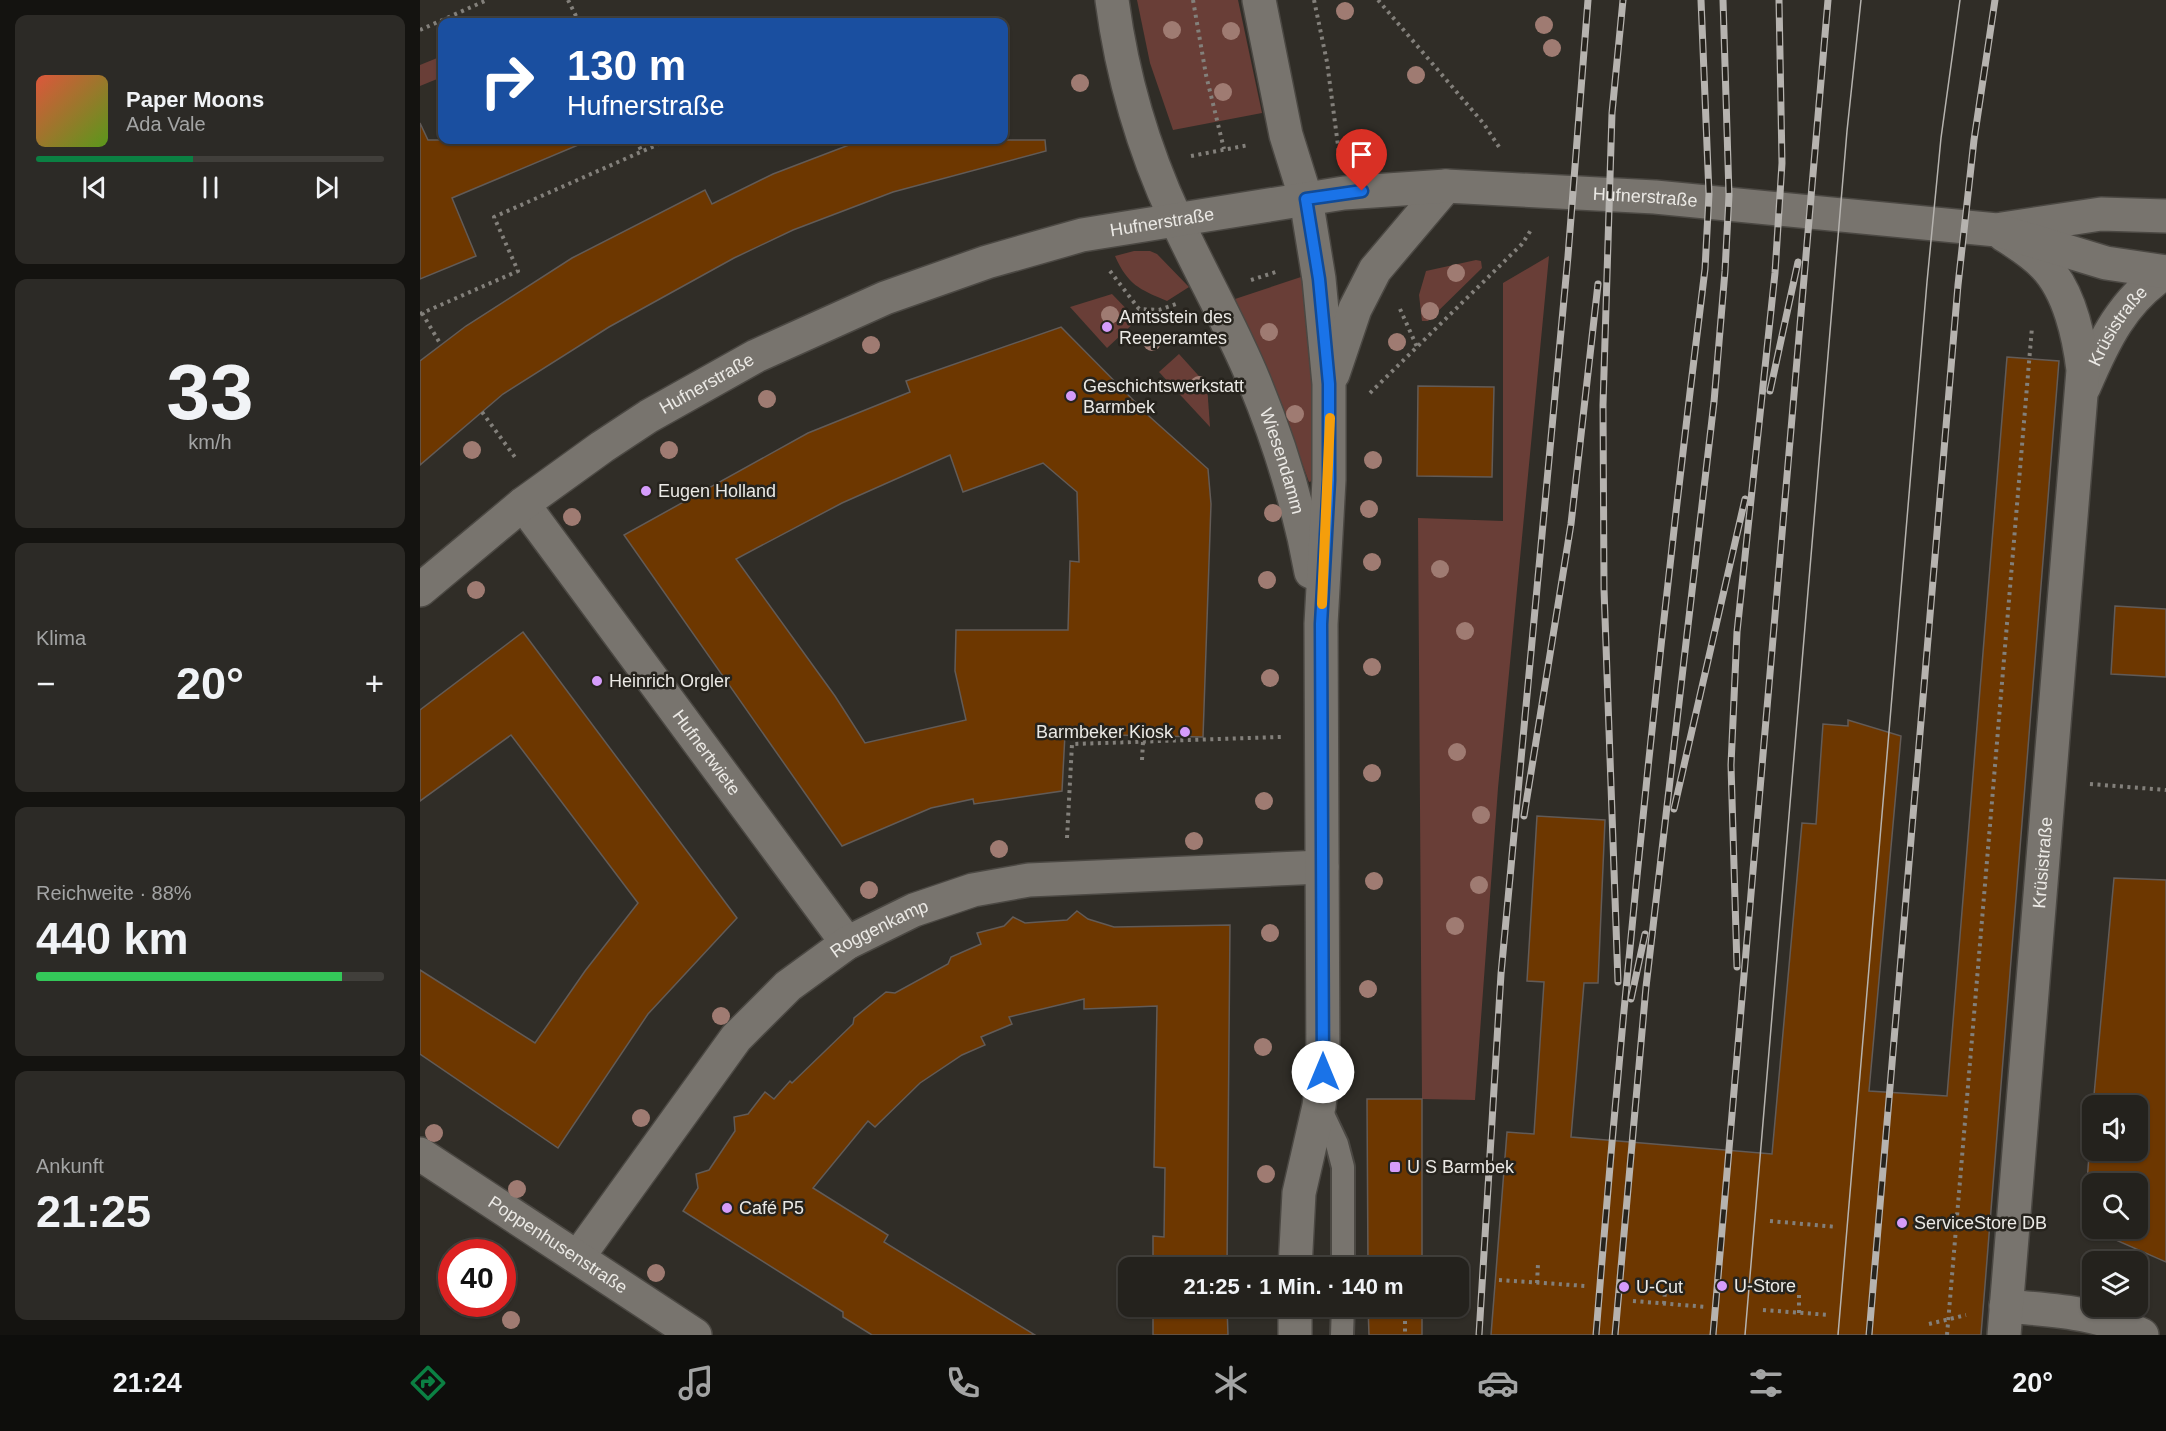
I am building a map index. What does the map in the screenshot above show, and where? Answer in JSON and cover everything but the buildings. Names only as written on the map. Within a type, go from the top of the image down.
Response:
[{"type":"street","name":"Wiesendamm","points":[[1112,0],[1124,70],[1152,165],[1176,220],[1254,380],[1292,481],[1321,624]]},
{"type":"street","name":"Wiesendamm","points":[[1259,0],[1286,135],[1306,199],[1319,279],[1329,384],[1330,430],[1321,624],[1323,1072],[1319,1106],[1299,1193],[1296,1257]]},
{"type":"street","name":"Hufnerstraße","points":[[420,590],[532,497],[649,416],[785,341],[885,298],[946,276],[1082,235],[1306,199],[1381,189],[1446,186],[1655,197],[1997,230],[2106,263],[2166,272]]},
{"type":"street","points":[[1329,384],[1355,309],[1375,270],[1446,186]]},
{"type":"street","name":"Hufnerstraße","points":[[1997,230],[2101,214],[2166,216]]},
{"type":"street","name":"Krüsistraße","points":[[1997,230],[2033,254],[2047,268],[2066,303],[2081,352],[2082,391],[2005,1321]]},
{"type":"street","name":"Krüsistraße","points":[[2082,391],[2108,334],[2122,312],[2141,290],[2166,272]]},
{"type":"street","name":"Hufnertwiete","points":[[532,497],[847,943]]},
{"type":"street","name":"Roggenkamp","points":[[579,1257],[736,1038],[788,986],[847,943],[914,910],[973,890],[1029,880],[1322,867]]},
{"type":"street","name":"Poppenhusenstraße","points":[[420,1154],[694,1335]]},
{"type":"street","points":[[2005,1321],[2084,1313],[2117,1323],[2142,1335]]},
{"type":"street","points":[[1295,1317],[1295,1335]]},
{"type":"lane","points":[[1319,1106],[1337,1144],[1343,1167],[1343,1257]]},
{"type":"lane","points":[[1342,1335],[1343,1317]]},
{"type":"path","points":[[447,18],[487,0]]},
{"type":"path","points":[[568,0],[577,18]]},
{"type":"path","points":[[1193,0],[1206,75],[1224,149]]},
{"type":"path","points":[[1314,0],[1328,62],[1338,148]]},
{"type":"path","points":[[1330,430],[1418,349],[1522,244],[1541,190],[1378,0]]},
{"type":"path","points":[[420,30],[438,22]]},
{"type":"path","points":[[1152,165],[1257,143]]},
{"type":"path","points":[[638,144],[642,152]]},
{"type":"path","points":[[441,345],[421,314],[519,271],[494,217],[659,144]]},
{"type":"path","points":[[1082,235],[1139,309],[1159,310],[1178,304]]},
{"type":"path","points":[[1244,282],[1290,268]]},
{"type":"path","points":[[1396,300],[1418,349]]},
{"type":"path","points":[[1947,1335],[2029,335],[2034,321],[2049,310],[2066,303]]},
{"type":"path","points":[[482,412],[532,497]]},
{"type":"path","points":[[1029,880],[1068,837],[1072,744],[1321,736]]},
{"type":"path","points":[[1142,760],[1143,742]]},
{"type":"path","points":[[2050,781],[2166,790]]},
{"type":"path","points":[[1770,1221],[1837,1227]]},
{"type":"path","points":[[1537,1283],[1538,1264]]},
{"type":"path","points":[[1499,1280],[1586,1286]]},
{"type":"path","points":[[1664,1304],[1665,1290]]},
{"type":"path","points":[[1798,1313],[1799,1292]]},
{"type":"path","points":[[1633,1301],[1707,1307]]},
{"type":"path","points":[[1763,1310],[1830,1315]]},
{"type":"path","points":[[1405,1317],[1405,1335]]},
{"type":"shaded area","points":[[1137,0],[1238,0],[1262,113],[1173,130],[1150,63]]},
{"type":"shaded area","points":[[438,58],[438,79],[420,86],[420,65]]},
{"type":"shaded area","points":[[1134,251],[1150,251],[1157,254],[1189,287],[1167,301],[1135,285],[1125,274],[1115,256]]},
{"type":"shaded area","points":[[1549,256],[1498,788],[1475,1100],[1422,1099],[1418,518],[1503,521],[1503,283]]},
{"type":"shaded area","points":[[1476,260],[1481,261],[1482,268],[1428,321],[1422,321],[1419,295],[1426,271]]},
{"type":"shaded area","points":[[1304,276],[1313,375],[1316,480],[1309,482],[1273,386],[1235,299]]},
{"type":"shaded area","points":[[1112,294],[1137,320],[1107,348],[1070,307]]},
{"type":"shaded area","points":[[1179,354],[1207,385],[1210,427],[1159,372]]},
{"type":"tram line","points":[[1745,1335],[1847,131],[1861,0]]},
{"type":"tram line","points":[[1838,1335],[1927,282],[1941,138],[1960,0]]},
{"type":"railway","points":[[1479,1335],[1501,974],[1568,256],[1588,0]]},
{"type":"railway","points":[[1618,982],[1604,589],[1603,405],[1612,113],[1623,0]]},
{"type":"railway","points":[[1596,1335],[1644,802],[1705,269],[1709,194],[1701,0]]},
{"type":"railway","points":[[1615,1335],[1646,987],[1714,402],[1725,271],[1729,195],[1723,0]]},
{"type":"railway","points":[[1737,967],[1731,765],[1737,632],[1775,273],[1782,163],[1779,0]]},
{"type":"railway","points":[[1713,1335],[1828,0]]},
{"type":"railway","points":[[1869,1335],[1958,285],[1974,140],[1995,0]]},
{"type":"railway","points":[[1770,391],[1798,262]]},
{"type":"railway","points":[[1524,816],[1571,524],[1598,284]]},
{"type":"railway","points":[[1674,809],[1745,499]]},
{"type":"railway","points":[[1631,999],[1645,934]]},
{"type":"slow traffic","points":[[1322,604],[1330,418]]},
{"type":"place","name":"Amtsstein des Reeperamtes","points":[[1107,327]]},
{"type":"place","name":"Geschichtswerkstatt Barmbek","points":[[1071,396]]},
{"type":"place","name":"Eugen Holland","points":[[646,491]]},
{"type":"place","name":"Heinrich Orgler","points":[[597,681]]},
{"type":"place","name":"Barmbeker Kiosk","points":[[1185,732]]},
{"type":"place","name":"U S Barmbek","points":[[1395,1167]]},
{"type":"place","name":"Café P5","points":[[727,1208]]},
{"type":"place","name":"ServiceStore DB","points":[[1902,1223]]},
{"type":"place","name":"U-Store","points":[[1722,1286]]},
{"type":"place","name":"U-Cut","points":[[1624,1287]]},
{"type":"route","points":[[1323,1072],[1321,624],[1330,430],[1329,384],[1317,259],[1306,199],[1362,191]]}]
